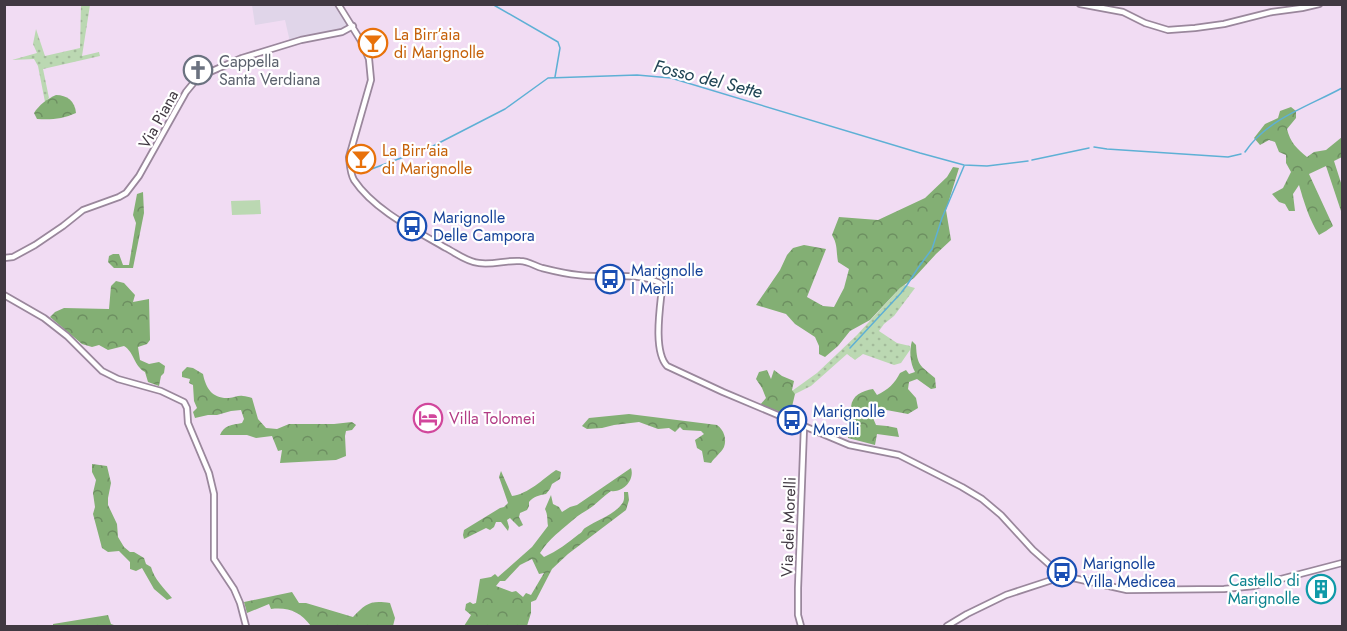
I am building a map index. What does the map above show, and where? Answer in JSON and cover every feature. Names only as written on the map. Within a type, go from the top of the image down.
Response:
[{"type":"street","points":[[338,4],[362,41],[369,59],[371,80],[349,157],[353,179],[380,207],[407,226],[464,258],[477,263],[494,264],[525,261],[580,276],[653,280],[662,288],[660,346],[663,361],[667,366],[849,445],[899,455],[982,499],[1001,515],[1033,550],[1064,576],[1127,590],[1224,589],[1254,586],[1342,563]]},
{"type":"street","points":[[1080,4],[1123,12],[1145,23],[1168,30],[1224,24],[1272,12],[1319,4]]},
{"type":"street","name":"Via Piana","points":[[4,258],[13,257],[35,245],[83,210],[126,193],[139,176],[186,92],[203,75],[242,57],[301,40],[342,32],[353,26]]},
{"type":"street","points":[[4,296],[44,318],[102,371],[118,379],[161,391],[184,402],[188,408],[188,423],[210,473],[214,494],[214,559],[237,596],[246,627]]},
{"type":"street","name":"Via dei Morelli","points":[[801,627],[798,597],[804,427]]},
{"type":"street","points":[[947,627],[967,614],[1006,595],[1064,576]]},
{"type":"shaded area","points":[[252,5],[334,5],[347,25],[342,29],[290,42],[285,20],[255,25]]},
{"type":"green space","points":[[81,5],[90,5],[82,56],[99,52],[100,56],[43,69],[49,98],[45,102],[38,66],[34,59],[12,60],[37,53],[33,44],[36,29],[45,56],[80,48]]},
{"type":"green space","points":[[56,95],[70,100],[76,113],[57,119],[37,119],[34,113],[36,110]]},
{"type":"green space","points":[[1291,107],[1296,111],[1296,118],[1287,129],[1288,134],[1294,145],[1307,157],[1314,152],[1326,150],[1342,137],[1342,157],[1334,161],[1342,186],[1342,214],[1326,166],[1309,174],[1333,226],[1319,235],[1299,185],[1293,194],[1295,211],[1289,211],[1285,204],[1279,202],[1272,194],[1283,188],[1291,172],[1286,163],[1286,155],[1279,152],[1275,142],[1269,140],[1260,145],[1254,138],[1265,124],[1278,118],[1280,111]]},
{"type":"green space","points":[[953,167],[959,168],[946,210],[951,240],[870,320],[850,331],[825,357],[819,354],[819,346],[815,337],[795,324],[786,314],[756,305],[780,270],[787,255],[793,248],[804,245],[826,249],[807,297],[823,306],[834,307],[844,288],[849,269],[838,262],[832,235],[839,217],[878,220],[925,198],[947,177]]},
{"type":"green space","points":[[143,192],[144,213],[133,268],[114,268],[108,262],[109,256],[113,254],[119,254],[123,265],[129,265],[136,223],[133,215],[137,194]]},
{"type":"green space","points":[[260,200],[261,214],[232,215],[231,201]]},
{"type":"green space","points":[[116,281],[124,283],[135,295],[133,302],[149,299],[150,340],[147,344],[138,347],[140,360],[149,364],[159,362],[165,366],[159,386],[148,382],[145,372],[124,346],[108,350],[99,345],[92,347],[82,344],[50,317],[64,308],[109,309],[111,286]]},
{"type":"green space","points":[[904,285],[915,288],[894,316],[879,331],[897,343],[910,346],[910,350],[901,363],[894,365],[863,354],[855,360],[847,354],[811,386],[795,394],[792,391],[817,373]]},
{"type":"green space","points":[[912,341],[916,345],[920,364],[935,378],[936,388],[931,389],[917,379],[909,382],[908,389],[916,398],[918,408],[908,414],[881,409],[873,418],[876,425],[897,428],[899,437],[877,434],[875,445],[848,438],[852,403],[861,392],[873,389],[877,395],[891,386],[900,373],[906,370],[909,374],[915,372],[910,357]]},
{"type":"green space","points":[[187,367],[203,374],[208,388],[219,397],[246,396],[252,398],[258,419],[266,428],[277,429],[289,424],[352,422],[356,425],[352,430],[346,431],[345,436],[346,456],[336,460],[280,463],[282,450],[278,451],[272,436],[256,438],[247,435],[220,435],[226,427],[242,423],[244,419],[241,410],[195,418],[193,412],[197,408],[193,385],[189,383],[190,379],[182,377],[182,372]]},
{"type":"green space","points":[[767,370],[771,379],[774,370],[794,381],[792,390],[795,394],[790,415],[760,405],[766,398],[756,379],[759,372]]},
{"type":"green space","points":[[629,414],[717,425],[724,435],[724,447],[711,463],[704,462],[702,451],[697,448],[695,440],[704,434],[701,431],[683,430],[680,427],[675,432],[669,428],[658,429],[639,422],[602,428],[587,429],[582,426],[589,418]]},
{"type":"green space","points":[[92,464],[107,466],[111,483],[108,505],[117,524],[118,537],[130,552],[144,558],[146,564],[151,567],[172,598],[167,600],[154,589],[142,568],[136,571],[130,569],[130,562],[119,551],[108,552],[102,548],[93,514],[95,507],[93,493],[96,480],[92,472]]},
{"type":"green space","points":[[631,468],[630,481],[624,488],[611,491],[575,518],[551,539],[540,553],[544,557],[567,544],[585,528],[617,509],[623,502],[624,492],[628,492],[629,500],[626,510],[552,569],[536,600],[531,602],[531,613],[527,626],[464,626],[471,615],[465,610],[466,604],[476,603],[480,579],[495,574],[498,577],[532,547],[548,526],[545,509],[551,495],[553,504],[562,512],[577,505]],"holes":[[[532,559],[539,574],[544,573],[531,595],[526,593],[523,597],[516,591],[512,592],[496,586],[500,581],[505,581],[520,565]]]},
{"type":"green space","points":[[556,470],[561,472],[560,479],[552,484],[546,494],[536,496],[531,500],[527,510],[520,513],[519,517],[523,525],[519,527],[510,518],[507,520],[508,531],[501,522],[496,522],[490,530],[486,528],[464,539],[464,530],[508,503],[499,477],[501,471],[512,496],[530,489]]},
{"type":"green space","points":[[292,592],[299,603],[353,617],[369,604],[390,603],[395,618],[393,626],[311,626],[303,617],[294,612],[271,609],[269,604],[247,613],[244,602]]},
{"type":"green space","points":[[108,615],[111,624],[117,626],[53,626],[53,624]]},
{"type":"waterway","points":[[492,4],[558,42],[560,48],[555,77]]},
{"type":"waterway","name":"Fosso del Sette","points":[[361,173],[433,146],[505,109],[548,78],[637,75],[671,78],[964,165],[987,166],[1028,161]]},
{"type":"waterway","name":"Fosso del Sette","points":[[1245,152],[1254,141],[1277,122],[1342,88]]},
{"type":"waterway","name":"Fosso del Sette","points":[[1094,147],[1228,157],[1241,154]]},
{"type":"waterway","name":"Fosso del Sette","points":[[1032,160],[1089,148]]},
{"type":"waterway","points":[[850,348],[901,293],[932,249],[942,218],[964,166]]},
{"type":"place","name":"La Birr’aia di Marignolle","points":[[373,43]]},
{"type":"place","name":"Cappella Santa Verdiana","points":[[198,70]]},
{"type":"place","name":"La Birr'aia di Marignolle","points":[[361,159]]},
{"type":"place","name":"Marignolle Delle Campora","points":[[412,226]]},
{"type":"place","name":"Marignolle I Merli","points":[[610,279]]},
{"type":"place","name":"Villa Tolomei","points":[[428,418]]},
{"type":"place","name":"Marignolle Morelli","points":[[792,420]]},
{"type":"place","name":"Marignolle Villa Medicea","points":[[1062,572]]},
{"type":"place","name":"Castello di Marignolle","points":[[1321,589]]}]
